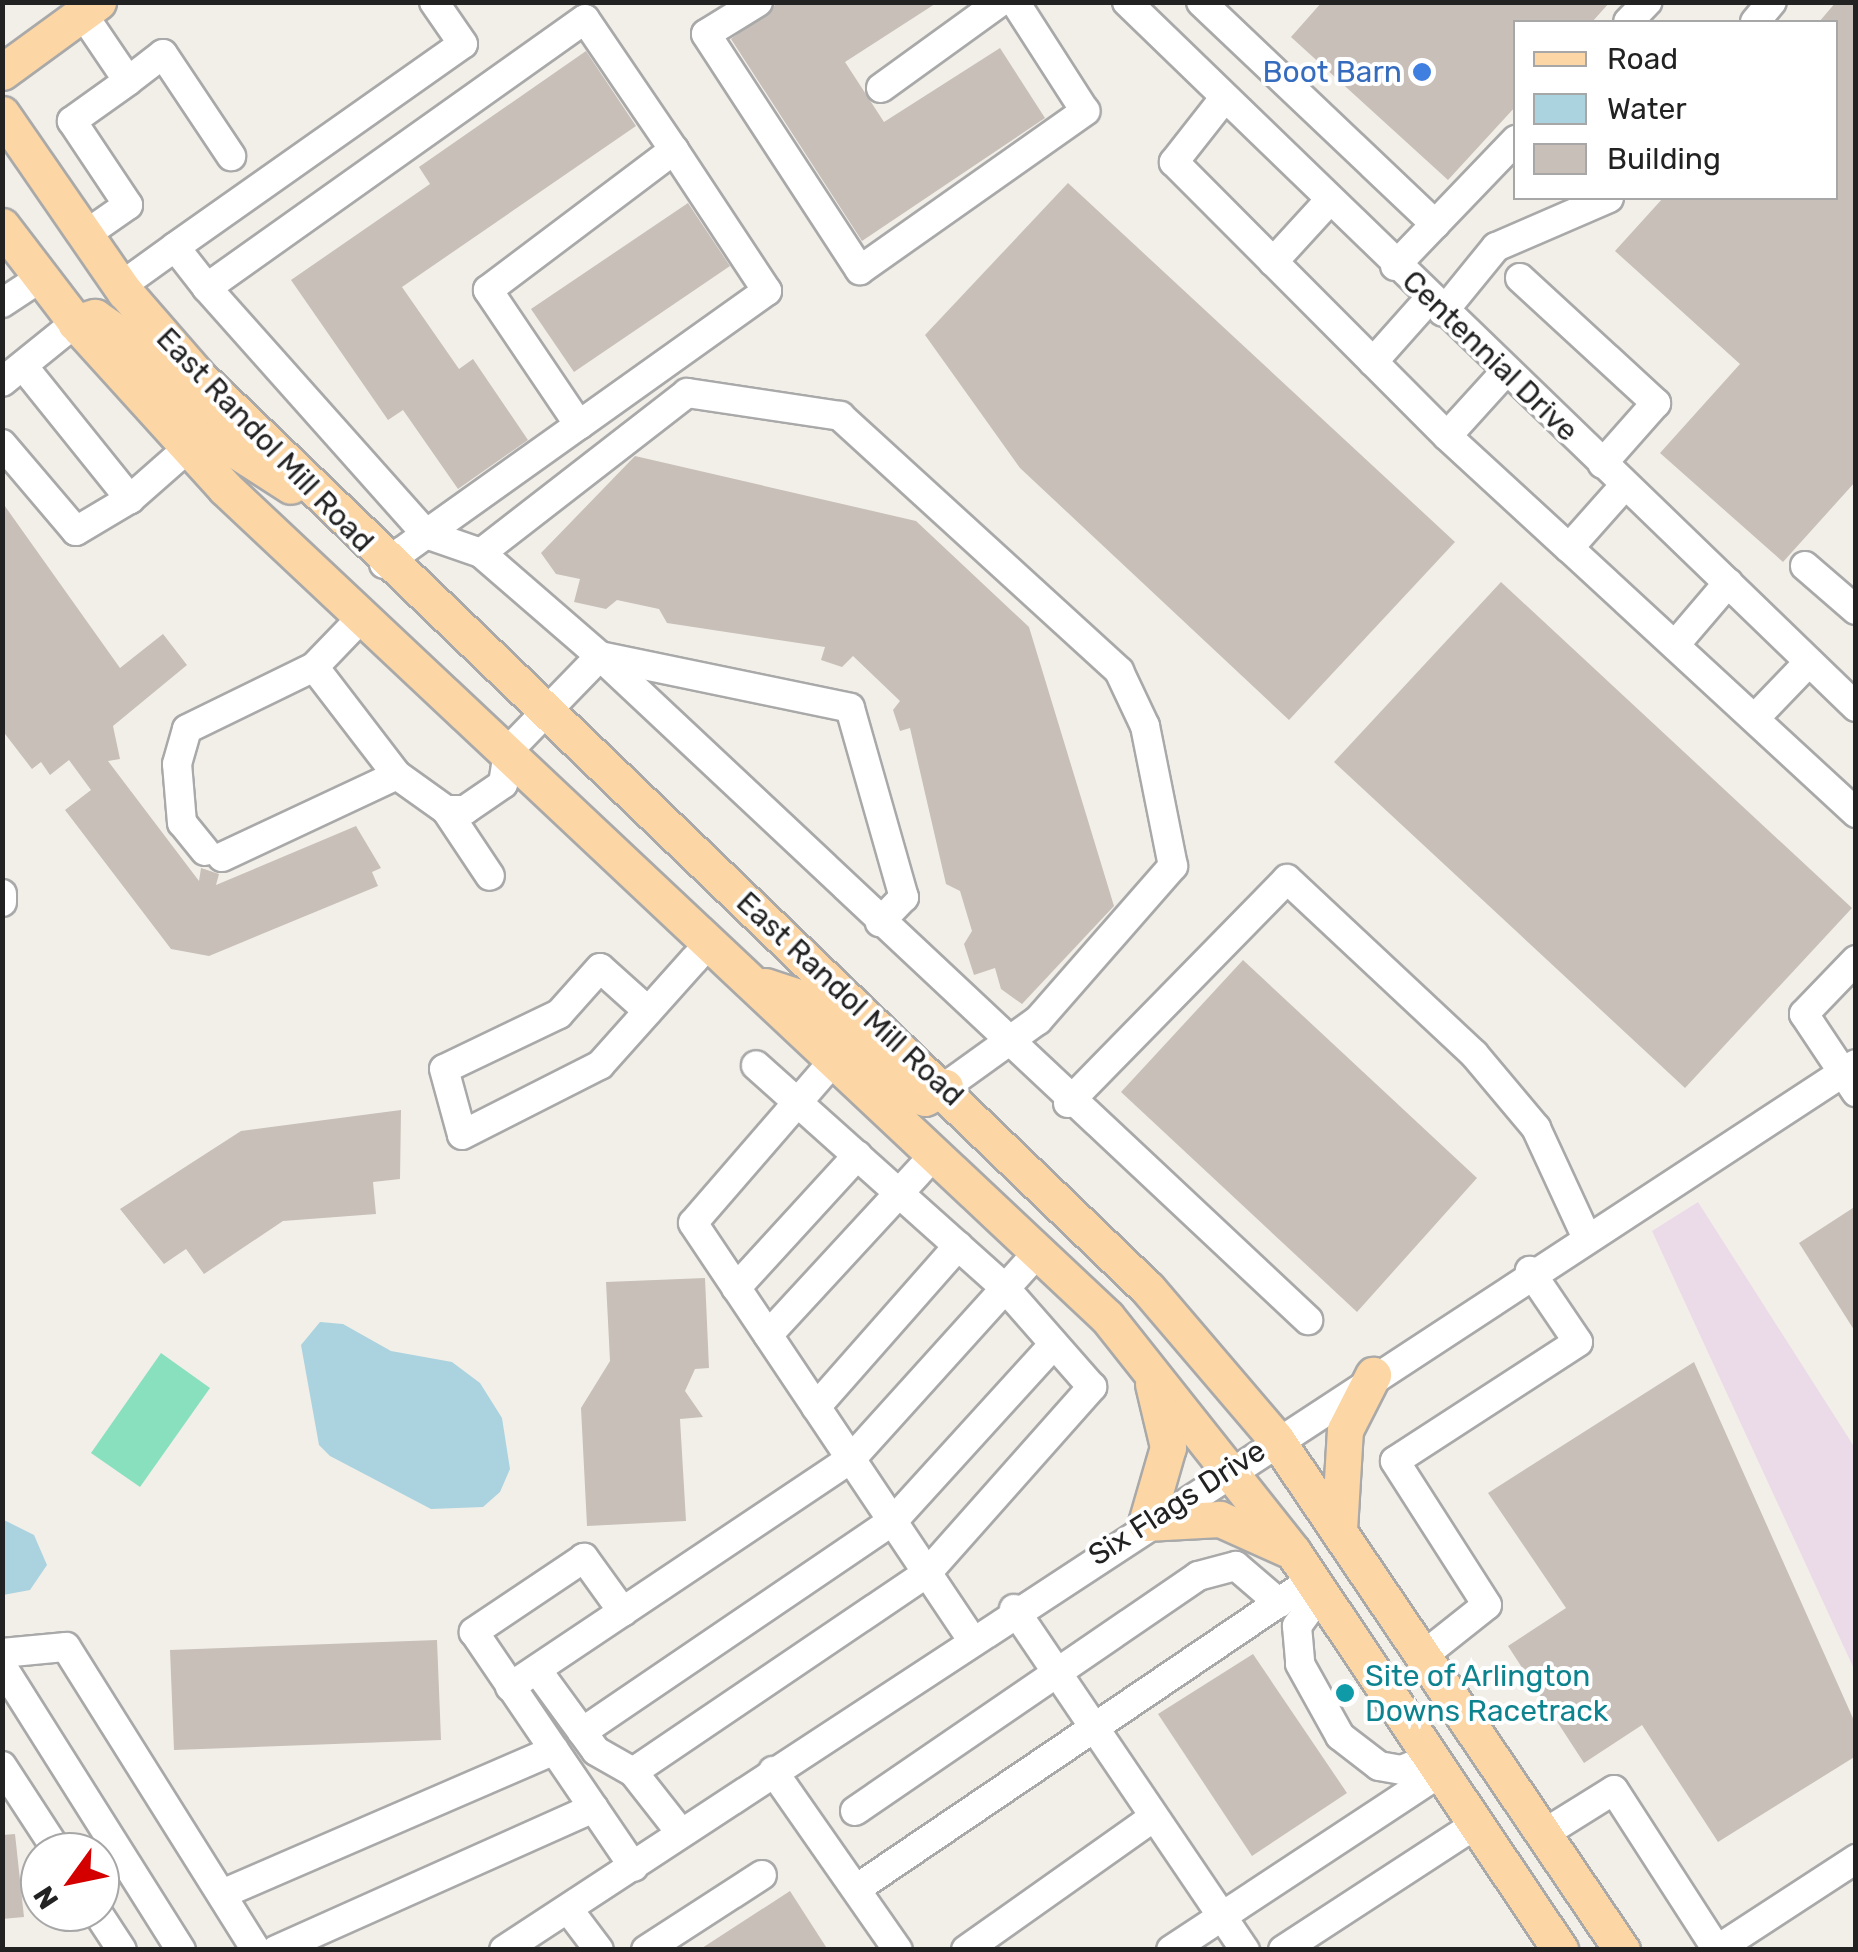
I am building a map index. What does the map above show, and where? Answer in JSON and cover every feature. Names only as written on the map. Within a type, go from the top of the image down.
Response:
[{"type":"main road","points":[[2,72],[81,7]]},
{"type":"main road","name":"East Randol Mill Road","points":[[2,114],[121,286],[315,494],[384,564],[1066,1200],[1276,1439],[1622,1950]]},
{"type":"main road","name":"East Randol Mill Road","points":[[2,226],[75,323],[188,449],[1039,1251],[1146,1364],[1232,1468],[1309,1575],[1560,1950]]},
{"type":"main road","points":[[75,323],[95,318],[118,333],[215,437],[315,494]]},
{"type":"main road","points":[[758,986],[814,1002],[909,1094],[925,1098],[946,1087]]},
{"type":"main road","points":[[1146,1364],[1168,1447],[1146,1524],[1220,1519],[1309,1575]]},
{"type":"main road","points":[[1339,1530],[1345,1430],[1373,1375]]},
{"type":"street","points":[[121,286],[463,44],[434,2]]},
{"type":"street","points":[[758,2],[706,34],[860,270],[1085,111],[1016,2]]},
{"type":"street","points":[[880,88],[1000,2]]},
{"type":"street","name":"Centennial Drive","points":[[1127,2],[1222,101],[1855,706]]},
{"type":"street","points":[[1201,2],[1435,224]]},
{"type":"street","points":[[81,7],[128,81]]},
{"type":"street","points":[[207,288],[584,19],[767,291],[384,564]]},
{"type":"street","points":[[84,235],[128,205],[72,121],[163,54],[230,156]]},
{"type":"street","points":[[1222,101],[1174,162],[1447,436],[1852,801]]},
{"type":"street","points":[[1395,266],[1513,143]]},
{"type":"street","points":[[578,425],[488,290],[674,150]]},
{"type":"street","points":[[1373,362],[1496,248],[1604,200]]},
{"type":"street","points":[[1273,262],[1328,202]]},
{"type":"street","points":[[174,247],[426,534],[480,553],[600,656],[1000,1040],[1308,1320]]},
{"type":"street","points":[[2,303],[40,278]]},
{"type":"street","points":[[1520,278],[1656,403],[1602,464]]},
{"type":"street","points":[[75,323],[13,374],[130,499]]},
{"type":"street","points":[[1447,436],[1506,371]]},
{"type":"street","points":[[480,553],[687,393],[840,416],[1119,671],[1145,726],[1173,866],[1038,1020],[1000,1040],[946,1087]]},
{"type":"street","points":[[2,444],[76,531],[130,499],[188,449]]},
{"type":"street","points":[[1569,548],[1626,485]]},
{"type":"street","points":[[1805,566],[1856,610]]},
{"type":"street","points":[[1676,644],[1728,582]]},
{"type":"street","points":[[362,616],[314,667],[187,729],[177,764],[182,823],[214,854],[396,775]]},
{"type":"street","points":[[446,810],[465,810],[503,784],[508,751],[600,656]]},
{"type":"street","points":[[600,656],[850,708],[904,896],[880,922]]},
{"type":"street","points":[[1756,717],[1808,662]]},
{"type":"street","points":[[314,667],[396,775],[446,810],[490,876]]},
{"type":"street","points":[[1068,1103],[1287,879],[1474,1054],[1536,1128],[1586,1234]]},
{"type":"street","points":[[648,1012],[600,968],[559,1014],[444,1069],[462,1135],[600,1065],[648,1012],[711,940]]},
{"type":"street","points":[[1851,1077],[1804,1014],[1856,960]]},
{"type":"street","points":[[836,1058],[693,1223],[971,1638]]},
{"type":"street","points":[[633,1772],[927,1573],[1092,1387],[1005,1288],[756,1065]]},
{"type":"street","name":"Six Flags Drive","points":[[504,1950],[1586,1234],[1851,1077]]},
{"type":"street","points":[[768,1335],[936,1153]]},
{"type":"street","points":[[736,1288],[858,1154]]},
{"type":"street","points":[[816,1406],[958,1246]]},
{"type":"street","points":[[510,1687],[851,1458],[1039,1251]]},
{"type":"street","points":[[1424,1655],[1487,1606],[1395,1460],[1578,1342],[1530,1271]]},
{"type":"street","points":[[582,1732],[893,1521],[1054,1344]]},
{"type":"street","points":[[623,1612],[584,1558],[474,1632],[634,1867]]},
{"type":"street","points":[[855,1811],[1059,1676],[1198,1576],[1236,1566],[1279,1603]]},
{"type":"street","points":[[856,1888],[1096,1731],[1279,1603],[1309,1575]]},
{"type":"street","points":[[1309,1575],[1297,1626],[1300,1664],[1340,1736],[1379,1766],[1402,1770],[1437,1764]]},
{"type":"street","points":[[1014,1610],[1245,1950]]},
{"type":"street","points":[[2,1653],[66,1647],[256,1950]]},
{"type":"street","points":[[2,1666],[181,1950]]},
{"type":"street","points":[[537,1670],[582,1732],[633,1772],[681,1833]]},
{"type":"street","points":[[222,1894],[554,1750]]},
{"type":"street","points":[[1172,1950],[1437,1764]]},
{"type":"street","points":[[3,1768],[45,1832]]},
{"type":"street","points":[[773,1771],[898,1950]]},
{"type":"street","points":[[1545,1833],[1614,1790],[1718,1949],[1856,1859]]},
{"type":"street","points":[[276,1950],[594,1808]]},
{"type":"street","points":[[966,1950],[1154,1816]]},
{"type":"street","points":[[1283,1950],[1478,1824]]},
{"type":"street","points":[[646,1950],[762,1875]]},
{"type":"street","points":[[568,1908],[599,1950]]},
{"type":"shaded area","points":[[1698,1202],[1855,1448],[1855,1671],[1652,1231]]},
{"type":"green space","points":[[161,1353],[210,1388],[140,1487],[91,1453]]},
{"type":"water","points":[[320,1322],[343,1324],[391,1351],[452,1362],[480,1383],[502,1418],[510,1469],[500,1492],[483,1507],[431,1509],[330,1456],[319,1445],[301,1345]]},
{"type":"water","points":[[2,1519],[34,1535],[47,1565],[30,1590],[3,1595]]},
{"type":"building","points":[[779,2],[938,2],[845,62],[884,122],[1000,48],[1045,118],[862,241],[731,39]]},
{"type":"building","name":"Boot Barn","points":[[1322,2],[1610,2],[1594,20],[1513,20],[1513,109],[1448,180],[1291,37]]},
{"type":"building","points":[[1836,2],[1856,2],[1856,481],[1783,562],[1660,453],[1740,364],[1615,251],[1661,200],[1838,200],[1838,20],[1821,20]]},
{"type":"building","points":[[586,51],[636,126],[402,287],[459,369],[473,359],[528,440],[458,489],[403,410],[388,420],[291,280],[430,184],[419,167]]},
{"type":"building","points":[[1068,183],[1455,542],[1289,720],[1020,468],[925,335]]},
{"type":"building","points":[[688,203],[730,266],[574,372],[531,309]]},
{"type":"building","points":[[635,456],[916,521],[1029,627],[1114,906],[1022,1004],[1001,989],[995,968],[974,975],[964,944],[972,931],[960,891],[946,884],[910,728],[900,731],[893,710],[900,701],[853,656],[842,667],[821,660],[825,647],[667,623],[659,609],[617,600],[606,609],[574,602],[580,579],[556,574],[541,553]]},
{"type":"building","points":[[2,502],[120,668],[163,634],[187,665],[113,726],[120,759],[108,761],[199,881],[201,868],[219,874],[216,885],[356,826],[381,868],[372,872],[378,886],[209,956],[171,949],[65,810],[91,790],[69,760],[50,775],[41,762],[32,769],[2,730]]},
{"type":"building","points":[[1501,582],[1852,908],[1685,1088],[1334,762]]},
{"type":"building","points":[[1243,960],[1477,1178],[1357,1312],[1121,1092]]},
{"type":"building","points":[[401,1110],[400,1179],[373,1182],[376,1214],[283,1221],[204,1274],[186,1249],[164,1264],[120,1209],[241,1131]]},
{"type":"building","points":[[1856,1206],[1856,1333],[1799,1243]]},
{"type":"building","points":[[705,1278],[709,1368],[695,1369],[685,1391],[703,1417],[680,1419],[686,1521],[587,1526],[581,1408],[610,1361],[606,1282]]},
{"type":"building","points":[[1694,1362],[1856,1725],[1856,1756],[1718,1842],[1642,1725],[1584,1763],[1508,1646],[1566,1608],[1488,1493]]},
{"type":"building","points":[[437,1640],[441,1740],[174,1750],[170,1650]]},
{"type":"building","points":[[1253,1654],[1347,1793],[1252,1856],[1158,1714]]},
{"type":"building","points":[[15,1834],[20,1917],[2,1919],[2,1835]]},
{"type":"building","points":[[790,1891],[828,1950],[699,1950]]},
{"type":"place","name":"Boot Barn","points":[[1422,72]]},
{"type":"place","name":"Site of Arlington Downs Racetrack","points":[[1345,1693]]}]
